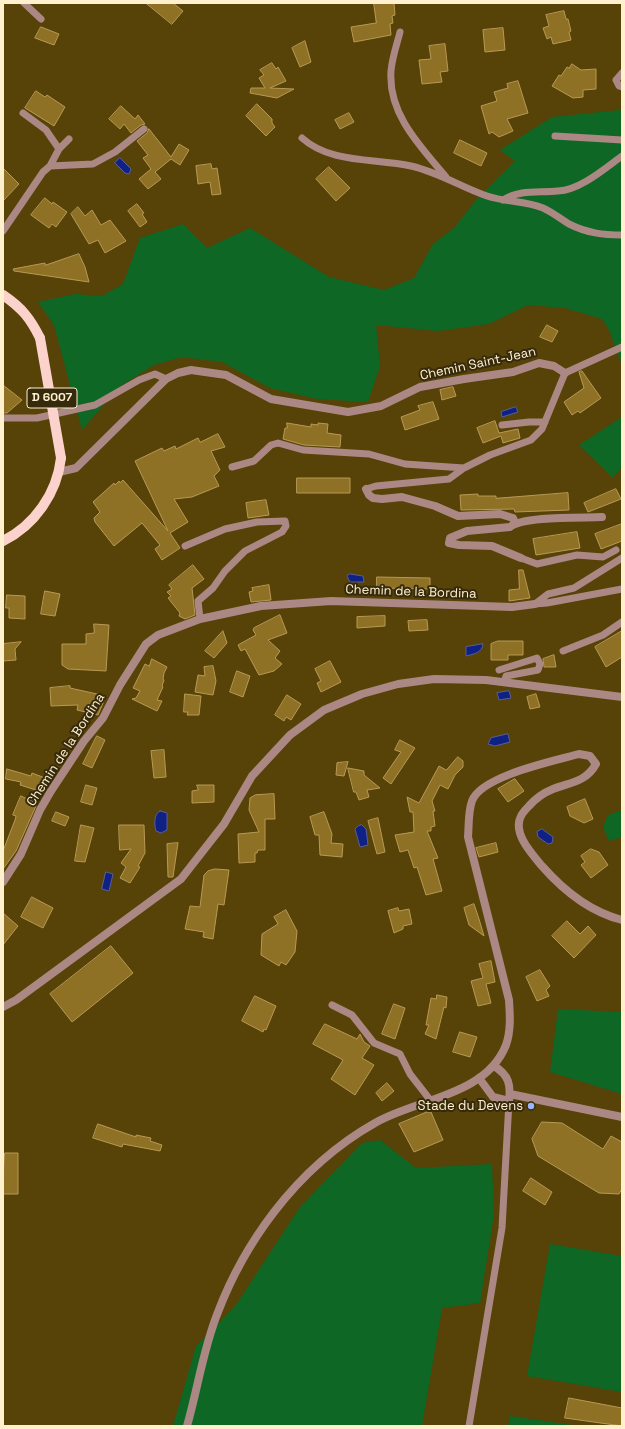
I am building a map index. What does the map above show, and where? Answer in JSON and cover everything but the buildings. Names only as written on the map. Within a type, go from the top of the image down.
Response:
[{"type":"main road","name":"D 6007","points":[[3,295],[20,307],[32,322],[40,338],[61,458],[59,472],[53,489],[43,507],[13,536],[3,541]]},
{"type":"street","name":"Chemin Saint-Jean","points":[[59,472],[76,468],[166,379],[178,373],[191,370],[226,375],[271,399],[348,412],[381,406],[420,387],[464,378],[513,372],[539,362],[550,364],[565,373]]},
{"type":"street","points":[[366,489],[369,495],[373,498],[382,499],[402,497],[435,506],[458,516],[500,514],[513,518],[515,523]]},
{"type":"street","points":[[521,558],[492,546],[459,545],[448,543],[450,538],[467,531],[510,527],[515,523],[544,519],[602,517]]},
{"type":"street","name":"Chemin de la Bordina","points":[[3,882],[20,854],[40,810],[51,791],[84,741],[103,718],[120,685],[146,644],[158,634],[200,619],[261,606],[331,601],[512,607],[535,604]]},
{"type":"street","points":[[3,1007],[16,1000],[181,879],[224,824],[252,776],[290,735],[324,710],[362,694],[398,684],[434,679],[504,682],[622,697]]},
{"type":"street","points":[[187,1426],[207,1346],[218,1312],[243,1261],[274,1212],[303,1179],[336,1149],[374,1123],[398,1112],[431,1101],[479,1078],[494,1066],[506,1045],[510,1023],[509,1000],[468,837],[469,818],[473,800],[483,787],[505,776],[579,754],[590,756],[596,764],[591,773],[581,780],[553,789],[536,798],[520,816],[520,831],[527,849],[554,880],[575,897],[620,919]]},
{"type":"street","points":[[494,1066],[502,1071],[509,1081],[510,1098]]},
{"type":"street","points":[[479,1078],[493,1096],[622,1117]]},
{"type":"lane","points":[[24,3],[41,19]]},
{"type":"lane","points":[[400,32],[391,71],[394,98],[401,119],[411,136],[446,177]]},
{"type":"lane","points":[[622,72],[616,80],[619,86],[622,87]]},
{"type":"lane","points":[[23,113],[46,130],[59,149]]},
{"type":"lane","points":[[50,166],[93,164],[115,152],[144,129]]},
{"type":"lane","points":[[555,136],[622,140]]},
{"type":"lane","points":[[302,138],[311,146],[331,154],[412,166],[446,177],[488,197],[543,208],[570,224],[590,233],[622,235]]},
{"type":"lane","points":[[3,231],[43,172],[50,166],[59,149],[69,139]]},
{"type":"lane","points":[[503,200],[512,195],[526,192],[559,192],[588,181],[622,156]]},
{"type":"lane","points":[[366,489],[376,486],[449,479],[464,468],[490,455],[531,440],[542,428],[565,373],[622,347]]},
{"type":"lane","name":"Chemin Saint-Jean","points":[[3,418],[37,418],[95,405],[139,380],[155,374],[166,379]]},
{"type":"lane","points":[[502,425],[545,422]]},
{"type":"lane","points":[[232,467],[254,461],[271,445],[278,443],[303,450],[369,454],[405,464],[464,468]]},
{"type":"lane","points":[[186,546],[225,528],[257,522],[285,521],[286,526],[282,532],[245,551],[225,571],[213,588],[198,601],[200,619]]},
{"type":"lane","points":[[521,558],[537,564],[577,555],[603,557],[616,550]]},
{"type":"lane","points":[[535,604],[548,594],[574,588],[622,558]]},
{"type":"lane","name":"Chemin de la Bordina","points":[[535,604],[622,589]]},
{"type":"lane","points":[[563,650],[603,635],[622,622]]},
{"type":"lane","points":[[499,670],[537,658],[540,664],[538,670],[506,676],[504,682]]},
{"type":"lane","points":[[332,1005],[352,1016],[374,1043],[400,1054],[410,1074],[431,1101]]},
{"type":"lane","points":[[469,1426],[502,1228],[510,1098]]},
{"type":"green space","points":[[622,111],[622,365],[609,330],[602,319],[565,308],[528,305],[489,324],[438,331],[376,325],[380,366],[368,402],[317,399],[270,388],[222,362],[182,357],[154,365],[119,387],[82,430],[54,325],[38,302],[75,294],[102,296],[123,284],[140,238],[183,224],[207,248],[250,228],[329,277],[384,290],[414,278],[433,244],[454,228],[476,200],[515,161],[500,150],[552,117]]},
{"type":"green space","points":[[622,417],[622,467],[613,478],[579,445]]},
{"type":"green space","points":[[622,810],[622,837],[609,841],[603,827],[608,815]]},
{"type":"green space","points":[[558,1009],[622,1012],[622,1094],[550,1072]]},
{"type":"green space","points":[[380,1140],[416,1168],[492,1164],[494,1214],[480,1303],[442,1308],[422,1426],[173,1426],[196,1346],[236,1305],[300,1207],[362,1143]]},
{"type":"green space","points":[[550,1244],[622,1256],[622,1392],[527,1376]]},
{"type":"green space","points":[[510,1416],[579,1426],[508,1426]]},
{"type":"shaded area","points":[[120,158],[131,169],[129,174],[125,173],[115,163]]},
{"type":"shaded area","points":[[516,407],[518,412],[502,417],[501,412]]},
{"type":"shaded area","points":[[350,574],[363,576],[364,582],[350,582],[347,576]]},
{"type":"shaded area","points":[[483,644],[481,649],[475,654],[466,656],[466,647]]},
{"type":"shaded area","points":[[509,691],[511,698],[499,700],[497,693]]},
{"type":"shaded area","points":[[508,734],[510,742],[495,746],[488,744],[491,738]]},
{"type":"shaded area","points":[[160,811],[167,813],[167,830],[161,833],[156,831],[155,825],[157,814]]},
{"type":"shaded area","points":[[362,825],[366,829],[368,845],[360,847],[355,829]]},
{"type":"shaded area","points":[[542,829],[553,837],[552,843],[548,844],[538,837],[537,832]]},
{"type":"shaded area","points":[[106,872],[113,874],[109,891],[102,889]]},
{"type":"place","name":"Stade du Devens","points":[[531,1106]]}]
